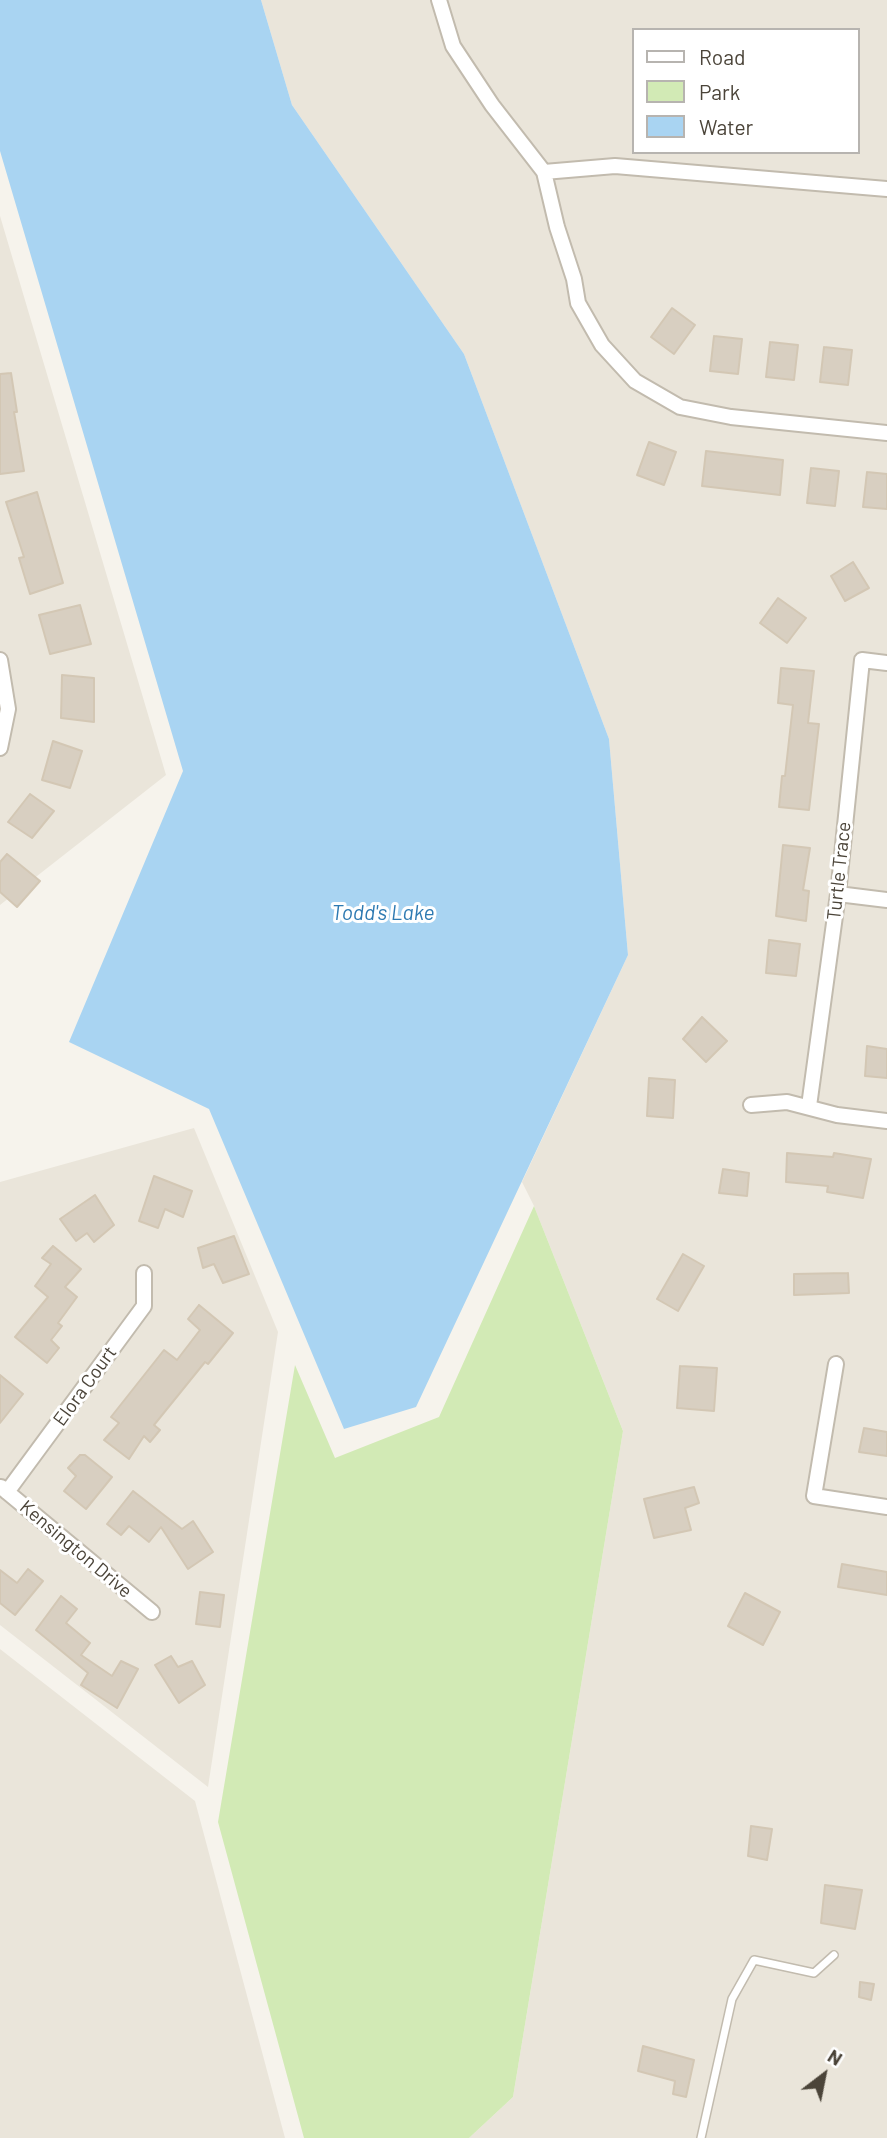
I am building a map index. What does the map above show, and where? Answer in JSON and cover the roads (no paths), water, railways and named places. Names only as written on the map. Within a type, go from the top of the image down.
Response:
[{"type":"street","points":[[439,0],[453,46],[492,105],[544,172],[574,279],[578,303],[602,345],[635,381],[680,407],[731,417],[887,433]]},
{"type":"street","points":[[544,172],[615,166],[887,189]]},
{"type":"street","points":[[0,660],[8,709],[0,748]]},
{"type":"street","name":"Turtle Trace","points":[[809,1106],[838,894],[862,660],[887,663]]},
{"type":"street","points":[[838,894],[887,900]]},
{"type":"street","points":[[751,1105],[787,1102],[837,1115],[887,1121]]},
{"type":"street","name":"Elora Court","points":[[4,1489],[144,1306],[145,1273]]},
{"type":"street","points":[[836,1364],[814,1496],[887,1507]]},
{"type":"street","name":"Kensington Drive","points":[[4,1489],[152,1612]]},
{"type":"lane","points":[[701,2138],[732,1999],[754,1960],[814,1973],[834,1955]]},
{"type":"water","name":"Todd's Lake","points":[[0,0],[261,0],[292,105],[464,354],[609,739],[628,955],[416,1407],[344,1429],[209,1109],[69,1042],[183,771],[0,151]]}]
